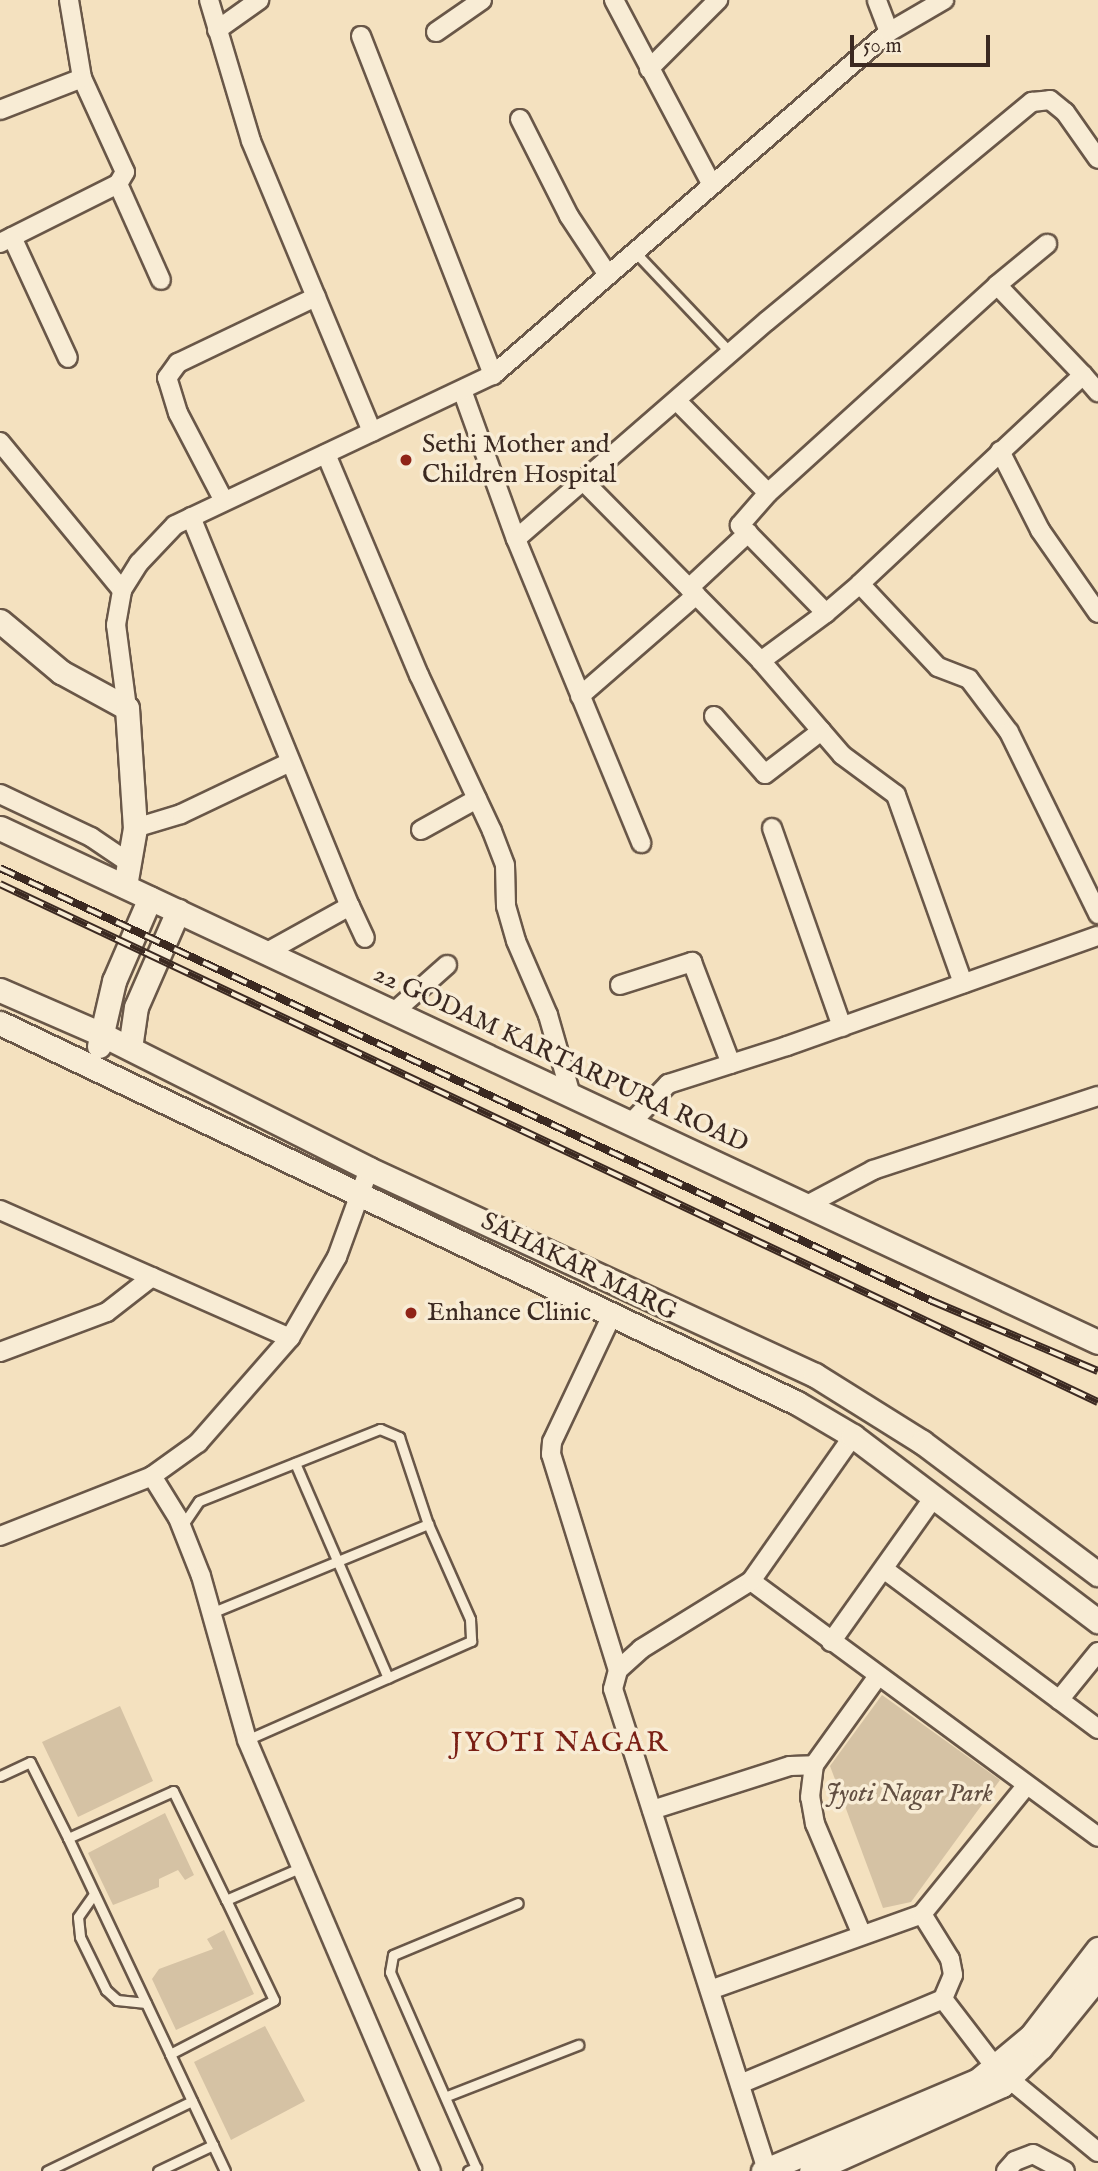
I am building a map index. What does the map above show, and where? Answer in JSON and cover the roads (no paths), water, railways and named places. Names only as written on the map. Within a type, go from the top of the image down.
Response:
[{"type":"street","points":[[68,358],[6,240],[118,184],[125,172],[82,78],[69,0]]},
{"type":"street","points":[[209,0],[251,141],[372,432]]},
{"type":"street","points":[[217,30],[259,0]]},
{"type":"street","points":[[436,32],[482,0]]},
{"type":"street","points":[[614,0],[712,185]]},
{"type":"street","points":[[649,69],[718,0]]},
{"type":"street","points":[[877,0],[889,32]]},
{"type":"street","points":[[125,886],[135,828],[127,708],[116,625],[122,590],[139,563],[175,525],[493,375],[889,32],[944,0]]},
{"type":"street","points":[[361,36],[493,375]]},
{"type":"street","points":[[0,110],[82,78]]},
{"type":"street","points":[[516,540],[585,483],[731,353],[1032,102],[1050,100],[1065,112],[1098,159]]},
{"type":"street","points":[[520,119],[569,216],[608,275]]},
{"type":"street","points":[[118,184],[161,280]]},
{"type":"street","points":[[826,613],[740,525],[768,493],[997,285],[1047,244]]},
{"type":"street","points":[[997,285],[1098,393]]},
{"type":"street","points":[[224,501],[174,404],[167,378],[178,363],[316,297]]},
{"type":"street","points":[[761,661],[860,584],[1083,375]]},
{"type":"street","points":[[462,390],[516,540],[641,843]]},
{"type":"street","points":[[677,401],[768,493]]},
{"type":"street","points":[[0,442],[122,590]]},
{"type":"street","points":[[1000,451],[1040,530],[1098,614]]},
{"type":"street","points":[[326,454],[419,675],[505,865],[506,906],[516,941],[548,1015],[571,1094]]},
{"type":"street","points":[[585,483],[761,661],[842,755],[896,795],[963,983]]},
{"type":"street","points":[[191,517],[365,938]]},
{"type":"street","points":[[580,696],[693,591],[748,533]]},
{"type":"street","points":[[860,584],[938,667],[969,679],[1009,732],[1098,914]]},
{"type":"street","points":[[0,621],[61,672],[127,708]]},
{"type":"street","points":[[714,716],[765,774],[821,731]]},
{"type":"street","points":[[135,828],[181,814],[290,762]]},
{"type":"street","points":[[0,794],[91,837],[128,862]]},
{"type":"street","points":[[421,830],[477,799]]},
{"type":"street","name":"22 GODAM KARTARPURA ROAD","points":[[0,828],[1098,1342]]},
{"type":"street","points":[[772,828],[842,1027]]},
{"type":"street","points":[[94,1066],[114,981],[150,898]]},
{"type":"street","points":[[267,952],[350,906]]},
{"type":"street","points":[[130,1048],[136,1007],[178,911]]},
{"type":"street","points":[[631,1123],[668,1084],[842,1027],[1098,936]]},
{"type":"street","points":[[620,985],[692,962],[731,1064]]},
{"type":"street","points":[[394,1012],[447,965]]},
{"type":"street","name":"SAHAKAR MARG","points":[[0,990],[102,1034],[369,1170],[815,1375],[922,1442],[1098,1574]]},
{"type":"street","name":"SAHAKAR MARG","points":[[0,1023],[357,1195],[467,1242],[797,1403],[853,1436],[1098,1622]]},
{"type":"street","points":[[807,1205],[873,1171],[1098,1096]]},
{"type":"street","points":[[0,1536],[152,1476],[198,1443],[249,1390],[290,1338],[337,1258],[357,1195],[369,1170]]},
{"type":"street","points":[[0,1210],[290,1338]]},
{"type":"street","points":[[0,1352],[107,1312],[152,1277]]},
{"type":"street","points":[[612,1315],[552,1442],[551,1454],[618,1670]]},
{"type":"street","points":[[853,1436],[751,1581],[641,1648],[618,1670],[613,1689],[765,2170],[966,2085],[1002,2074],[1098,1977]]},
{"type":"street","points":[[152,1476],[182,1526],[211,1613],[247,1740],[304,1866],[431,2171]]},
{"type":"street","points":[[831,1642],[886,1570],[934,1497]]},
{"type":"street","points":[[886,1570],[1098,1728]]},
{"type":"street","points":[[751,1581],[1098,1837]]},
{"type":"street","points":[[1059,1700],[1098,1652]]},
{"type":"street","points":[[862,1936],[815,1824],[810,1797],[814,1765],[878,1676]]},
{"type":"street","points":[[652,1810],[790,1766],[814,1765]]},
{"type":"street","points":[[710,1990],[922,1914],[1027,1785]]},
{"type":"street","points":[[740,2084],[943,1999],[953,1975],[950,1959],[922,1914]]},
{"type":"street","points":[[811,2171],[841,2165],[984,2097],[1098,1949]]},
{"type":"street","points":[[943,1999],[1002,2074],[1098,2152]]},
{"type":"street","points":[[1006,2171],[1014,2161],[1033,2154],[1065,2171]]},
{"type":"lane","points":[[635,252],[731,353]]},
{"type":"lane","points":[[182,1526],[199,1501],[380,1429],[399,1437],[428,1524],[470,1619],[471,1641],[247,1740]]},
{"type":"lane","points":[[295,1463],[388,1678]]},
{"type":"lane","points":[[211,1613],[428,1524]]},
{"type":"lane","points":[[0,1776],[30,1762],[225,2171]]},
{"type":"lane","points":[[68,1838],[173,1791],[274,2000],[170,2054]]},
{"type":"lane","points":[[226,1900],[304,1866]]},
{"type":"lane","points":[[94,1894],[78,1917],[80,1937],[106,1990],[117,2000],[146,2003]]},
{"type":"lane","points":[[474,2170],[447,2095],[390,1972],[393,1955],[518,1903]]},
{"type":"lane","points":[[447,2095],[578,2045]]},
{"type":"lane","points":[[47,2171],[192,2101]]},
{"type":"lane","points":[[158,2171],[213,2145]]},
{"type":"railway","points":[[0,868],[932,1301],[1098,1371]]},
{"type":"railway","points":[[0,884],[1098,1402]]},
{"type":"place","name":"Sethi Mother and Children Hospital","points":[[406,460]]},
{"type":"place","name":"Enhance Clinic","points":[[411,1313]]},
{"type":"district","name":"JYOTI NAGAR","points":[[560,1744]]},
{"type":"park label","name":"Jyoti Nagar Park","points":[[909,1794]]}]
